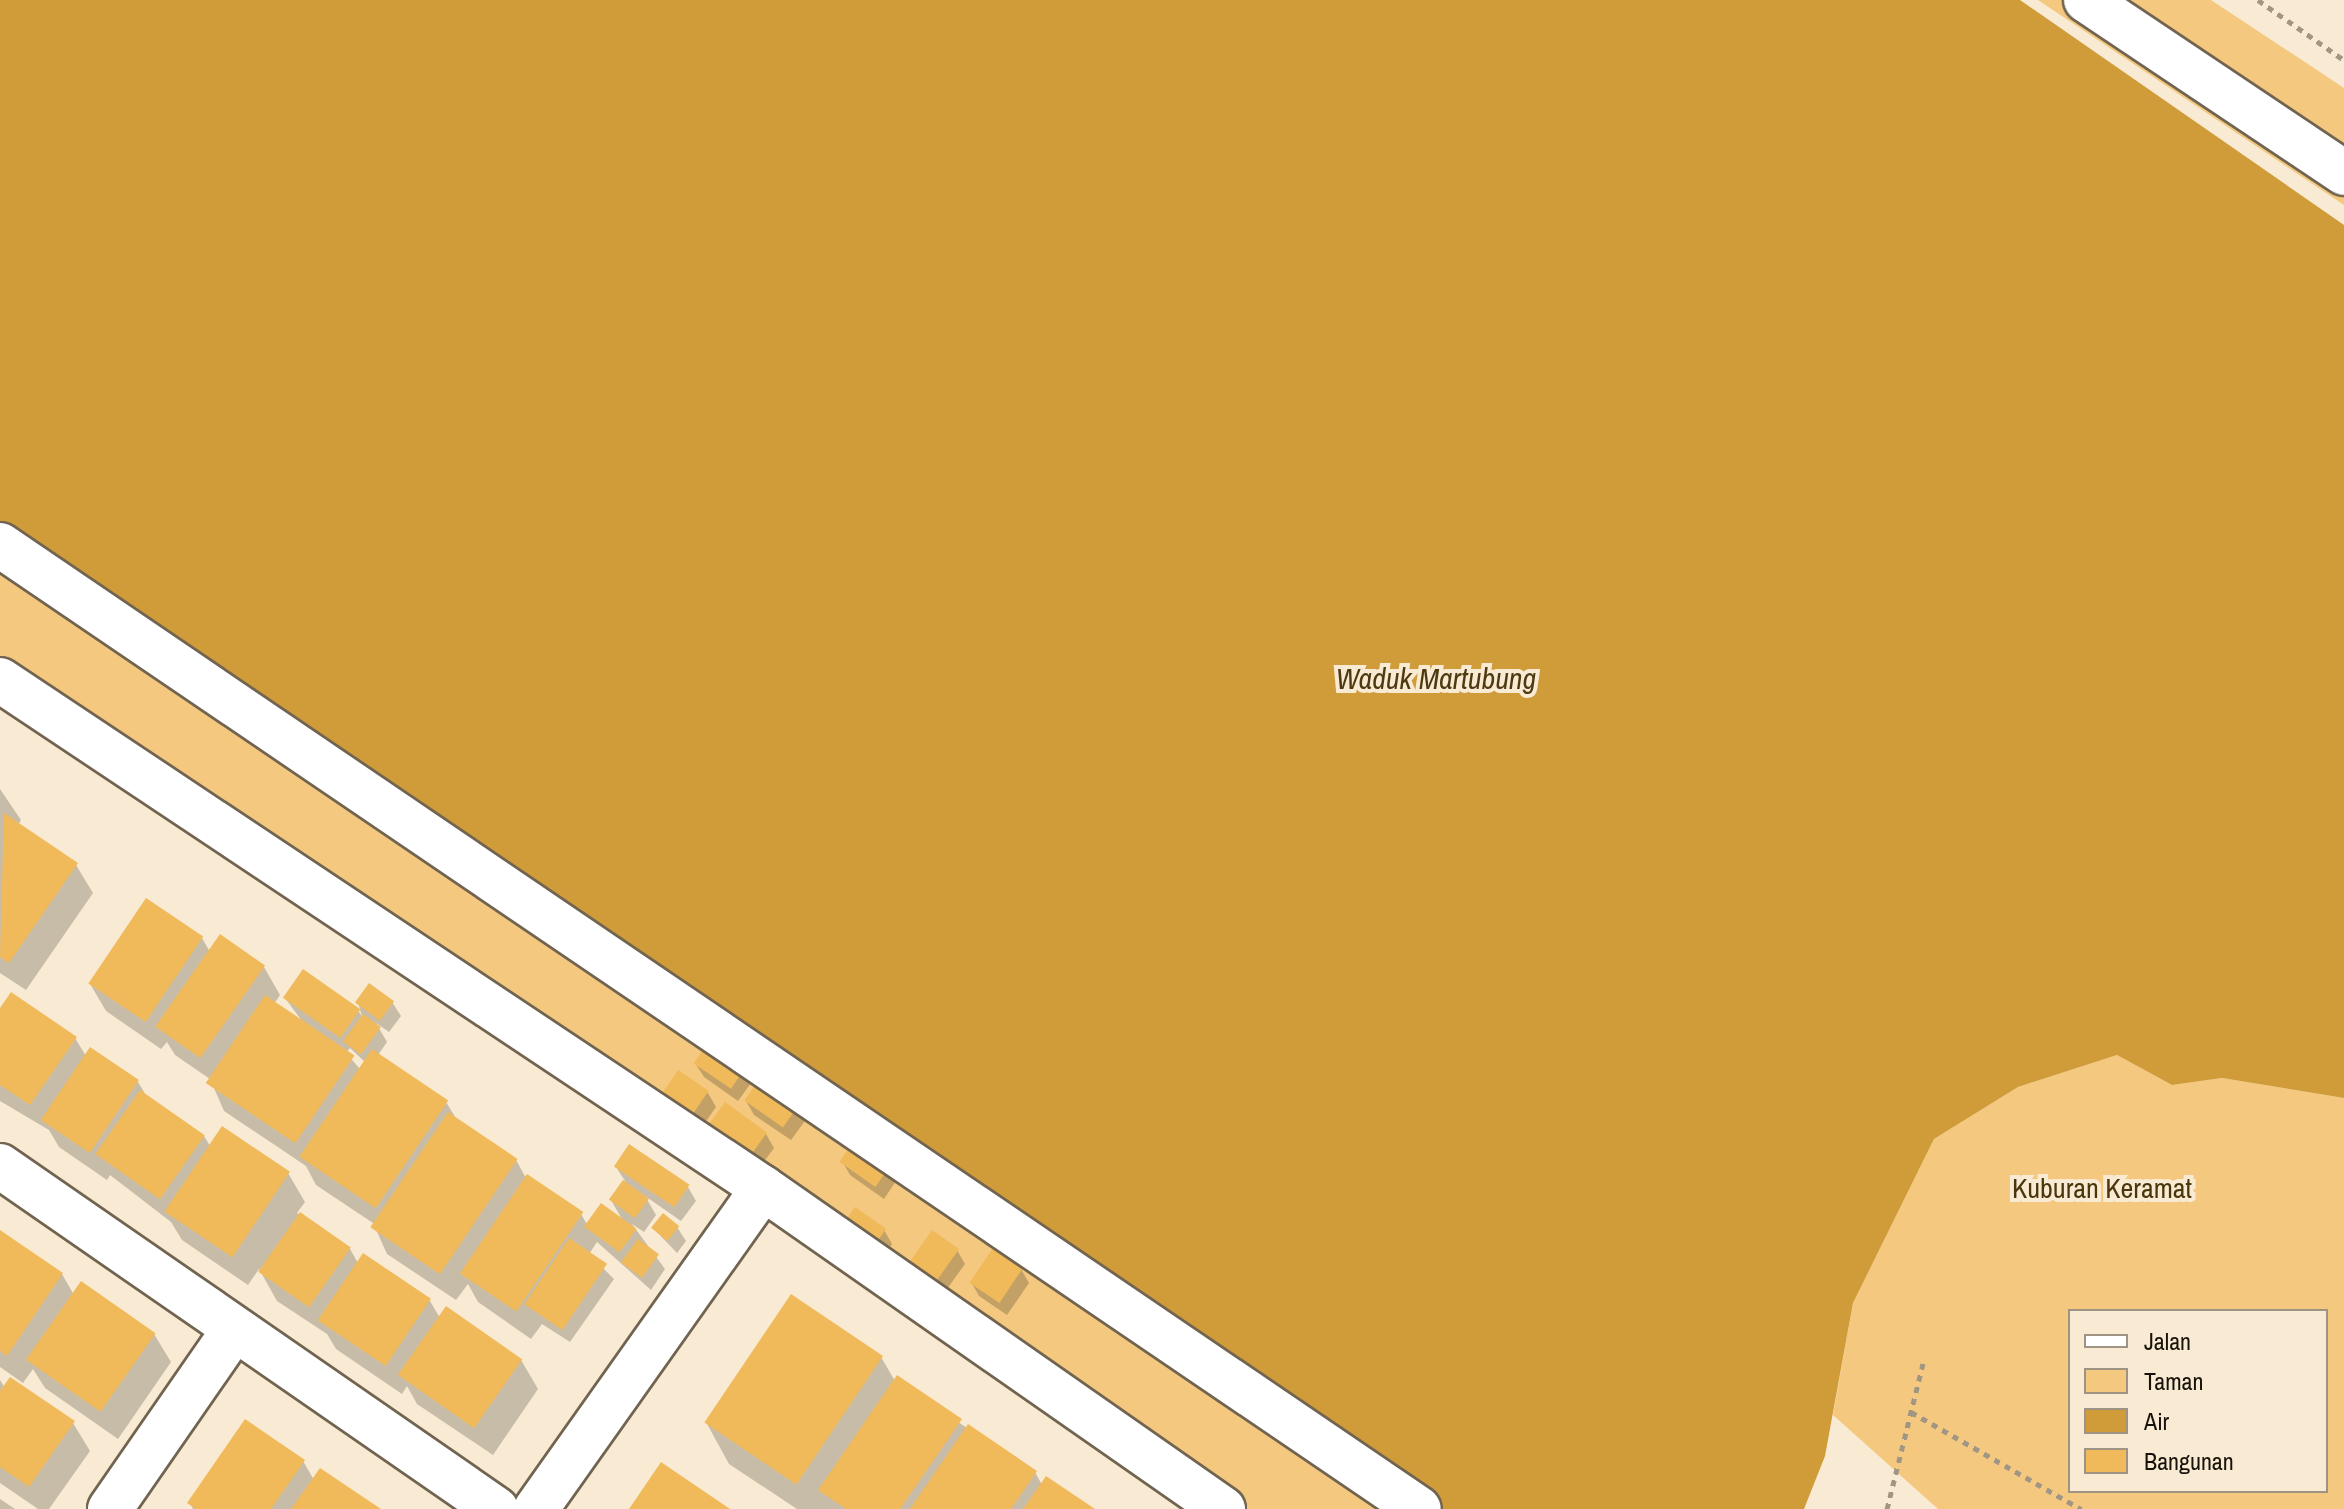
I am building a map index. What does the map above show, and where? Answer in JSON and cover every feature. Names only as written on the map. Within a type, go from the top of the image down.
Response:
[{"type":"street","points":[[2086,0],[2344,173]]},
{"type":"street","points":[[0,545],[1419,1509]]},
{"type":"street","points":[[0,680],[763,1188],[1223,1509]]},
{"type":"street","points":[[0,1166],[496,1509]]},
{"type":"street","points":[[536,1509],[763,1188]]},
{"type":"street","points":[[110,1509],[234,1330]]},
{"type":"path","points":[[2258,0],[2344,60]]},
{"type":"path","points":[[1887,1509],[1924,1359]]},
{"type":"path","points":[[1911,1412],[2081,1509]]},
{"type":"green space","points":[[2038,0],[2211,0],[2344,88],[2344,205]]},
{"type":"green space","points":[[0,514],[1436,1509],[1233,1509],[0,690]]},
{"type":"green space","name":"Kuburan Keramat","points":[[2117,1055],[2172,1085],[2222,1078],[2344,1098],[2344,1509],[1938,1509],[1833,1415],[1853,1303],[1934,1139],[2018,1087]]},
{"type":"water","name":"Waduk Martubung","points":[[0,0],[2020,0],[2344,225],[2344,1098],[2222,1078],[2172,1085],[2117,1055],[2018,1087],[1934,1139],[1853,1303],[1825,1456],[1804,1509],[1441,1509],[1306,1407],[0,525]]},
{"type":"building","points":[[4,813],[78,863],[9,963],[0,957]]},
{"type":"building","points":[[146,898],[203,937],[146,1022],[88,983]]},
{"type":"building","points":[[220,934],[265,966],[200,1058],[155,1027]]},
{"type":"building","points":[[303,969],[360,1009],[340,1038],[283,998]]},
{"type":"building","points":[[369,983],[394,1001],[380,1021],[355,1002]]},
{"type":"building","points":[[11,992],[77,1037],[30,1105],[0,1085],[0,1008]]},
{"type":"building","points":[[265,995],[355,1055],[295,1143],[206,1083]]},
{"type":"building","points":[[363,1014],[381,1027],[361,1054],[343,1042]]},
{"type":"building","points":[[715,1032],[752,1057],[731,1089],[694,1064]]},
{"type":"building","points":[[90,1047],[139,1080],[90,1153],[41,1120]]},
{"type":"building","points":[[372,1049],[448,1100],[376,1208],[299,1157]]},
{"type":"building","points":[[678,1070],[709,1091],[694,1113],[663,1092]]},
{"type":"building","points":[[765,1071],[804,1098],[783,1127],[744,1100]]},
{"type":"building","points":[[140,1090],[205,1135],[160,1199],[95,1154]]},
{"type":"building","points":[[725,1102],[767,1133],[748,1159],[706,1129]]},
{"type":"building","points":[[448,1112],[518,1159],[440,1274],[370,1227]]},
{"type":"building","points":[[222,1126],[290,1172],[232,1257],[164,1211]]},
{"type":"building","points":[[856,1138],[892,1163],[875,1187],[839,1162]]},
{"type":"building","points":[[629,1144],[690,1185],[674,1207],[614,1166]]},
{"type":"building","points":[[527,1174],[583,1212],[516,1312],[460,1273]]},
{"type":"building","points":[[623,1180],[649,1199],[635,1218],[609,1199]]},
{"type":"building","points":[[601,1203],[637,1229],[620,1252],[584,1226]]},
{"type":"building","points":[[855,1207],[886,1229],[871,1251],[840,1229]]},
{"type":"building","points":[[300,1212],[351,1248],[309,1307],[258,1272]]},
{"type":"building","points":[[663,1213],[679,1226],[667,1241],[651,1228]]},
{"type":"building","points":[[0,1230],[63,1273],[7,1356],[0,1351]]},
{"type":"building","points":[[932,1230],[959,1249],[926,1296],[899,1277]]},
{"type":"building","points":[[569,1238],[607,1264],[562,1330],[524,1304]]},
{"type":"building","points":[[638,1239],[659,1254],[642,1278],[621,1262]]},
{"type":"building","points":[[993,1248],[1023,1268],[999,1303],[970,1283]]},
{"type":"building","points":[[363,1253],[431,1299],[386,1366],[318,1320]]},
{"type":"building","points":[[81,1281],[156,1333],[100,1412],[26,1360]]},
{"type":"building","points":[[791,1294],[883,1356],[796,1485],[704,1423]]},
{"type":"building","points":[[446,1306],[522,1359],[474,1428],[398,1375]]},
{"type":"building","points":[[897,1375],[962,1419],[900,1509],[846,1509],[818,1490]]},
{"type":"building","points":[[10,1377],[75,1421],[29,1487],[0,1467],[0,1391]]},
{"type":"building","points":[[245,1419],[305,1460],[271,1509],[196,1509],[187,1503]]},
{"type":"building","points":[[968,1424],[1037,1471],[1011,1509],[910,1509]]},
{"type":"building","points":[[661,1462],[730,1509],[629,1509]]},
{"type":"building","points":[[320,1468],[381,1509],[291,1509]]},
{"type":"building","points":[[1046,1476],[1095,1509],[1023,1509]]}]
